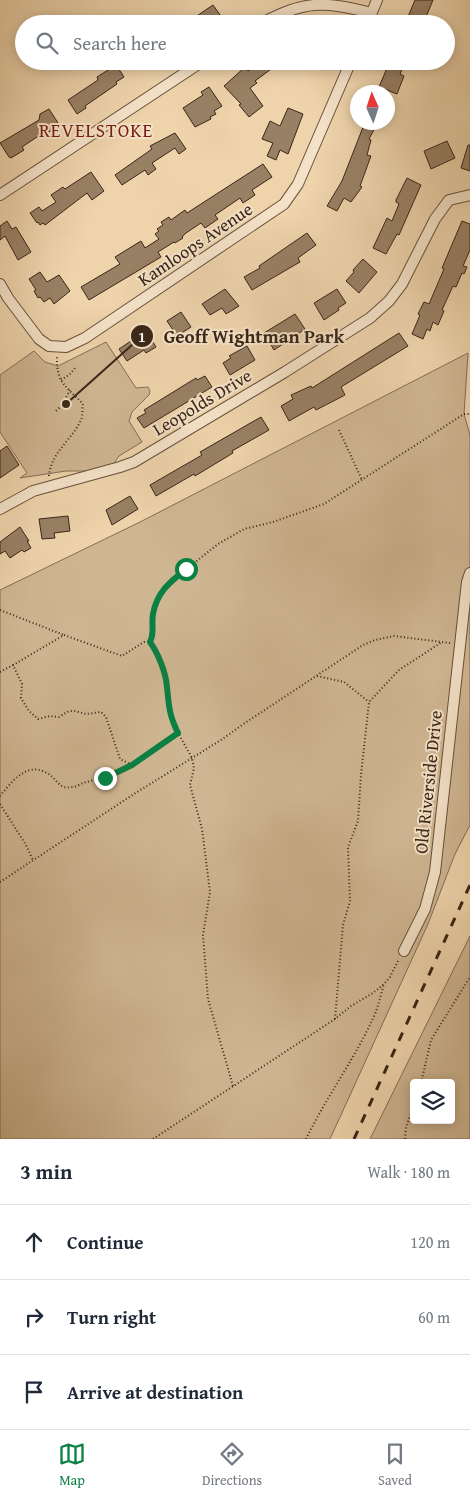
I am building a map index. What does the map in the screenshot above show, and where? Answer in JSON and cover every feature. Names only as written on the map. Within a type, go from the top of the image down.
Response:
[{"type":"street","points":[[273,15],[299,3],[324,2],[372,13],[377,0]]},
{"type":"street","points":[[0,195],[189,70]]},
{"type":"street","name":"Kamloops Avenue","points":[[57,347],[66,347],[85,338],[284,204],[298,184],[347,70]]},
{"type":"street","name":"Leopolds Drive","points":[[0,509],[26,494],[48,486],[134,462],[285,372],[370,318],[389,301],[402,284],[434,219],[449,200],[470,195]]},
{"type":"street","points":[[0,284],[4,300],[39,339],[49,346],[57,347]]},
{"type":"street","name":"Old Riverside Drive","points":[[404,951],[425,909],[435,872],[451,715],[467,582],[470,574]]},
{"type":"path","points":[[48,486],[52,462],[62,446],[72,436],[82,418],[83,404],[61,380],[57,347]]},
{"type":"path","points":[[61,380],[76,367]]},
{"type":"path","points":[[56,411],[62,405],[70,390]]},
{"type":"path","points":[[150,642],[153,634],[153,612],[163,588],[218,544],[244,529],[273,522],[324,504],[464,414],[470,414]]},
{"type":"path","points":[[339,430],[343,435],[362,480]]},
{"type":"path","points":[[0,610],[122,656],[144,642],[150,642]]},
{"type":"path","points":[[0,672],[64,635]]},
{"type":"path","points":[[0,882],[221,740],[363,644],[394,636],[460,645]]},
{"type":"path","points":[[150,642],[161,661],[168,685],[170,715],[192,758],[194,768],[190,784],[202,829],[210,892],[203,936],[208,999],[234,1086]]},
{"type":"path","points":[[334,1018],[343,924],[350,902],[348,847],[358,821],[369,702],[399,670],[442,642]]},
{"type":"path","points":[[13,665],[22,684],[21,698],[29,711],[38,719],[50,716],[59,717],[69,711],[86,714],[101,712],[106,717],[120,758],[132,765]]},
{"type":"path","points":[[316,676],[344,682],[369,702]]},
{"type":"path","points":[[0,796],[19,775],[34,770],[47,772],[58,785],[65,788],[72,788],[105,778],[132,765],[178,733]]},
{"type":"path","points":[[0,804],[26,845],[33,861]]},
{"type":"path","points":[[153,1139],[384,984],[390,977],[404,951]]},
{"type":"path","points":[[422,1079],[431,1040],[470,977]]},
{"type":"path","points":[[306,1139],[319,1112],[363,1038],[375,1012],[384,984]]},
{"type":"path","points":[[406,1139],[406,1127],[410,1116]]},
{"type":"shaded area","points":[[106,342],[136,388],[148,387],[150,391],[149,395],[132,412],[129,421],[142,442],[119,456],[113,465],[91,471],[66,471],[20,478],[27,473],[0,432],[0,375],[34,351],[45,362],[58,366]]},
{"type":"shaded area","points":[[468,353],[464,414],[470,435],[470,825],[455,854],[428,924],[330,1139],[0,1139],[0,590],[140,522]]},
{"type":"shaded area","points":[[470,936],[470,1139],[370,1139]]},
{"type":"building","points":[[415,0],[433,0],[427,15],[409,15]]},
{"type":"building","points":[[213,5],[220,15],[198,15]]},
{"type":"building","points":[[108,70],[119,70],[124,77],[77,114],[68,100],[98,80],[97,77]]},
{"type":"building","points":[[242,70],[270,70],[255,81],[257,83],[250,88],[263,106],[249,117],[239,105],[241,104],[224,86]]},
{"type":"building","points":[[386,70],[402,70],[400,74],[404,76],[397,94],[395,93],[395,85],[380,85]]},
{"type":"building","points":[[209,87],[222,106],[214,111],[216,114],[210,117],[211,119],[195,127],[183,108],[203,95],[201,92]]},
{"type":"building","points":[[288,108],[303,114],[288,154],[280,150],[276,160],[267,156],[273,143],[262,139],[270,121],[280,126]]},
{"type":"building","points":[[49,109],[60,126],[49,132],[48,130],[22,147],[24,150],[11,158],[9,157],[0,143],[39,120],[40,114]]},
{"type":"building","points":[[362,130],[374,130],[369,139],[371,140],[367,155],[371,156],[360,186],[362,187],[351,202],[344,198],[337,211],[327,206],[342,181]]},
{"type":"building","points":[[175,133],[186,149],[179,154],[175,148],[152,163],[156,169],[148,175],[145,170],[122,185],[115,175],[152,149],[150,146]]},
{"type":"building","points":[[447,141],[455,158],[431,169],[424,151]]},
{"type":"building","points":[[468,145],[470,145],[470,171],[461,168]]},
{"type":"building","points":[[263,164],[272,177],[252,190],[255,195],[243,203],[240,198],[215,215],[218,219],[205,228],[201,223],[186,233],[183,238],[158,252],[161,257],[89,300],[81,287],[120,264],[115,257],[141,241],[145,248],[159,239],[155,234],[159,231],[157,229],[163,225],[161,222],[169,217],[171,220],[185,210],[187,213]]},
{"type":"building","points":[[91,172],[104,191],[92,200],[87,193],[45,225],[37,223],[30,213],[39,207],[42,211],[56,202],[51,195],[63,187],[65,189]]},
{"type":"building","points":[[407,178],[421,185],[399,235],[397,234],[386,254],[373,248],[387,218],[392,221],[399,204],[396,200]]},
{"type":"building","points":[[7,221],[12,229],[16,227],[31,252],[18,260],[5,236],[0,240],[0,226]]},
{"type":"building","points":[[462,221],[470,224],[470,250],[463,266],[467,267],[456,287],[453,286],[442,310],[444,311],[438,325],[433,322],[430,331],[427,329],[423,339],[412,334],[420,315],[418,314],[424,302],[429,304]]},
{"type":"building","points":[[307,233],[316,245],[298,258],[300,262],[252,290],[244,277],[260,268],[259,266]]},
{"type":"building","points":[[363,259],[377,272],[359,293],[346,281]]},
{"type":"building","points":[[40,272],[47,282],[59,275],[70,291],[54,304],[50,298],[44,302],[40,297],[38,298],[34,291],[36,290],[29,279]]},
{"type":"building","points":[[225,289],[239,306],[226,314],[222,308],[210,315],[202,304]]},
{"type":"building","points":[[337,289],[346,303],[324,320],[314,303]]},
{"type":"building","points":[[181,312],[191,327],[177,336],[167,321]]},
{"type":"building","points":[[295,314],[305,329],[274,350],[264,333]]},
{"type":"building","points":[[146,331],[156,347],[146,353],[144,350],[127,361],[119,349]]},
{"type":"building","points":[[399,333],[408,346],[341,387],[345,395],[316,410],[314,407],[289,421],[281,406],[293,399],[291,395],[311,386],[312,388]]},
{"type":"building","points":[[247,346],[255,360],[230,375],[223,363],[231,358],[229,356]]},
{"type":"building","points":[[205,376],[212,387],[144,428],[137,418],[146,413],[144,410],[196,378],[197,380]]},
{"type":"building","points":[[261,417],[269,430],[232,451],[233,453],[195,476],[194,474],[156,496],[150,485],[202,455],[200,452]]},
{"type":"building","points":[[7,446],[19,465],[0,478],[0,451]]},
{"type":"building","points":[[130,496],[138,509],[112,525],[106,510]]},
{"type":"building","points":[[68,516],[70,531],[54,533],[55,538],[42,539],[39,519]]},
{"type":"building","points":[[20,527],[31,548],[24,552],[22,550],[10,558],[5,551],[0,554],[0,542]]},
{"type":"railway","points":[[354,1139],[470,885]]},
{"type":"place","name":"Geoff Wightman Park","points":[[66,404]]},
{"type":"district","name":"REVELSTOKE","points":[[96,130]]},
{"type":"route","points":[[105,778],[132,765],[178,733],[170,715],[168,685],[161,661],[150,642],[153,634],[153,612],[163,588],[186,569]]}]
